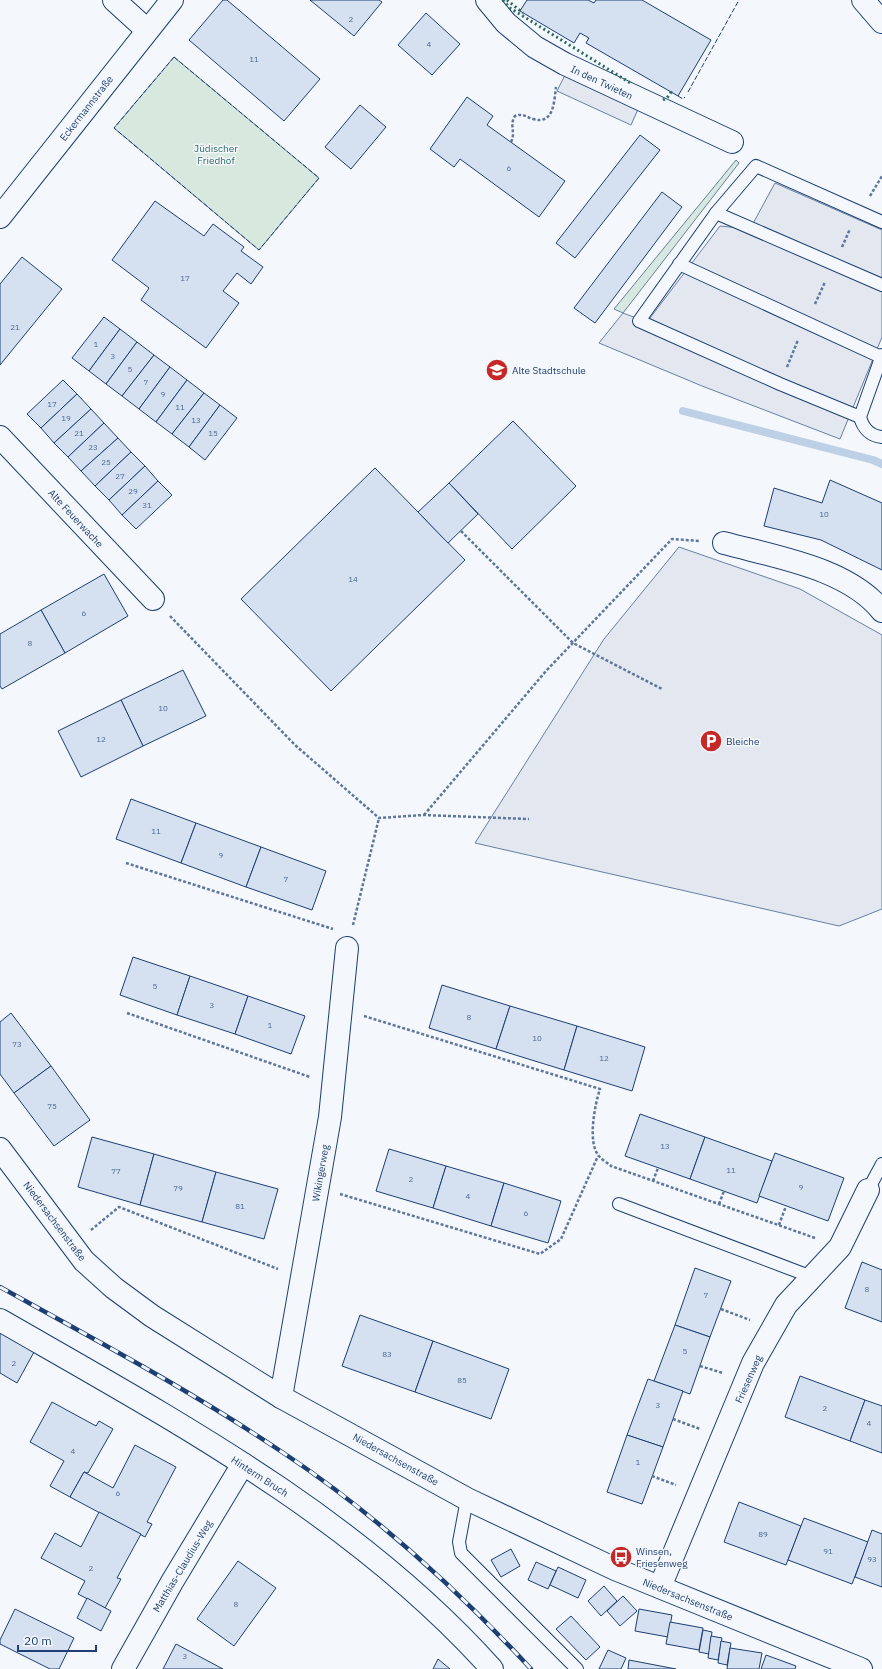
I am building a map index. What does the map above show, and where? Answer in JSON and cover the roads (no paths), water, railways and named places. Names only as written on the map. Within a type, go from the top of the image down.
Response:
[{"type":"street","points":[[114,0],[148,30]]},
{"type":"street","name":"Eckermannstraße","points":[[0,217],[172,0]]},
{"type":"street","name":"In den Twieten","points":[[487,0],[506,22],[535,47],[565,64],[732,142]]},
{"type":"street","points":[[863,0],[882,22]]},
{"type":"street","name":"Alte Feuerwache","points":[[0,437],[153,599]]},
{"type":"street","points":[[724,544],[796,562],[825,573],[852,585],[876,603],[882,611]]},
{"type":"street","name":"Wikingerweg","points":[[281,1397],[330,1117],[349,942]]},
{"type":"street","name":"Niedersachsenstraße","points":[[0,1149],[84,1261],[114,1288],[152,1316],[281,1397],[467,1498],[615,1569],[861,1669]]},
{"type":"street","name":"Friesenweg","points":[[660,1587],[753,1363],[786,1304],[840,1247],[868,1190]]},
{"type":"street","name":"Hinterm Bruch","points":[[0,1320],[119,1388],[243,1464],[326,1520],[411,1588],[492,1669]]},
{"type":"street","name":"Matthias-Claudius-Weg","points":[[123,1669],[172,1582],[243,1464]]},
{"type":"lane","points":[[860,417],[780,384],[639,321],[716,213],[756,166],[882,222]]},
{"type":"lane","points":[[716,213],[882,284]]},
{"type":"lane","points":[[679,264],[882,356],[860,417],[862,425],[866,430],[872,435],[882,437]]},
{"type":"lane","points":[[868,1190],[882,1164]]},
{"type":"lane","points":[[619,1204],[812,1277]]},
{"type":"lane","points":[[467,1498],[459,1542],[461,1553],[577,1669]]},
{"type":"waterway","points":[[683,411],[873,460],[882,464]]},
{"type":"railway","points":[[0,1287],[180,1388],[250,1431],[318,1477],[383,1527],[414,1554],[474,1610],[531,1669]]},
{"type":"place","name":"Alte Stadtschule","points":[[497,370]]},
{"type":"place","name":"Bleiche","points":[[711,741]]},
{"type":"place","name":"Winsen, Friesenweg","points":[[621,1557]]},
{"type":"park label","name":"Jüdischer Friedhof","points":[[216,154]]}]
